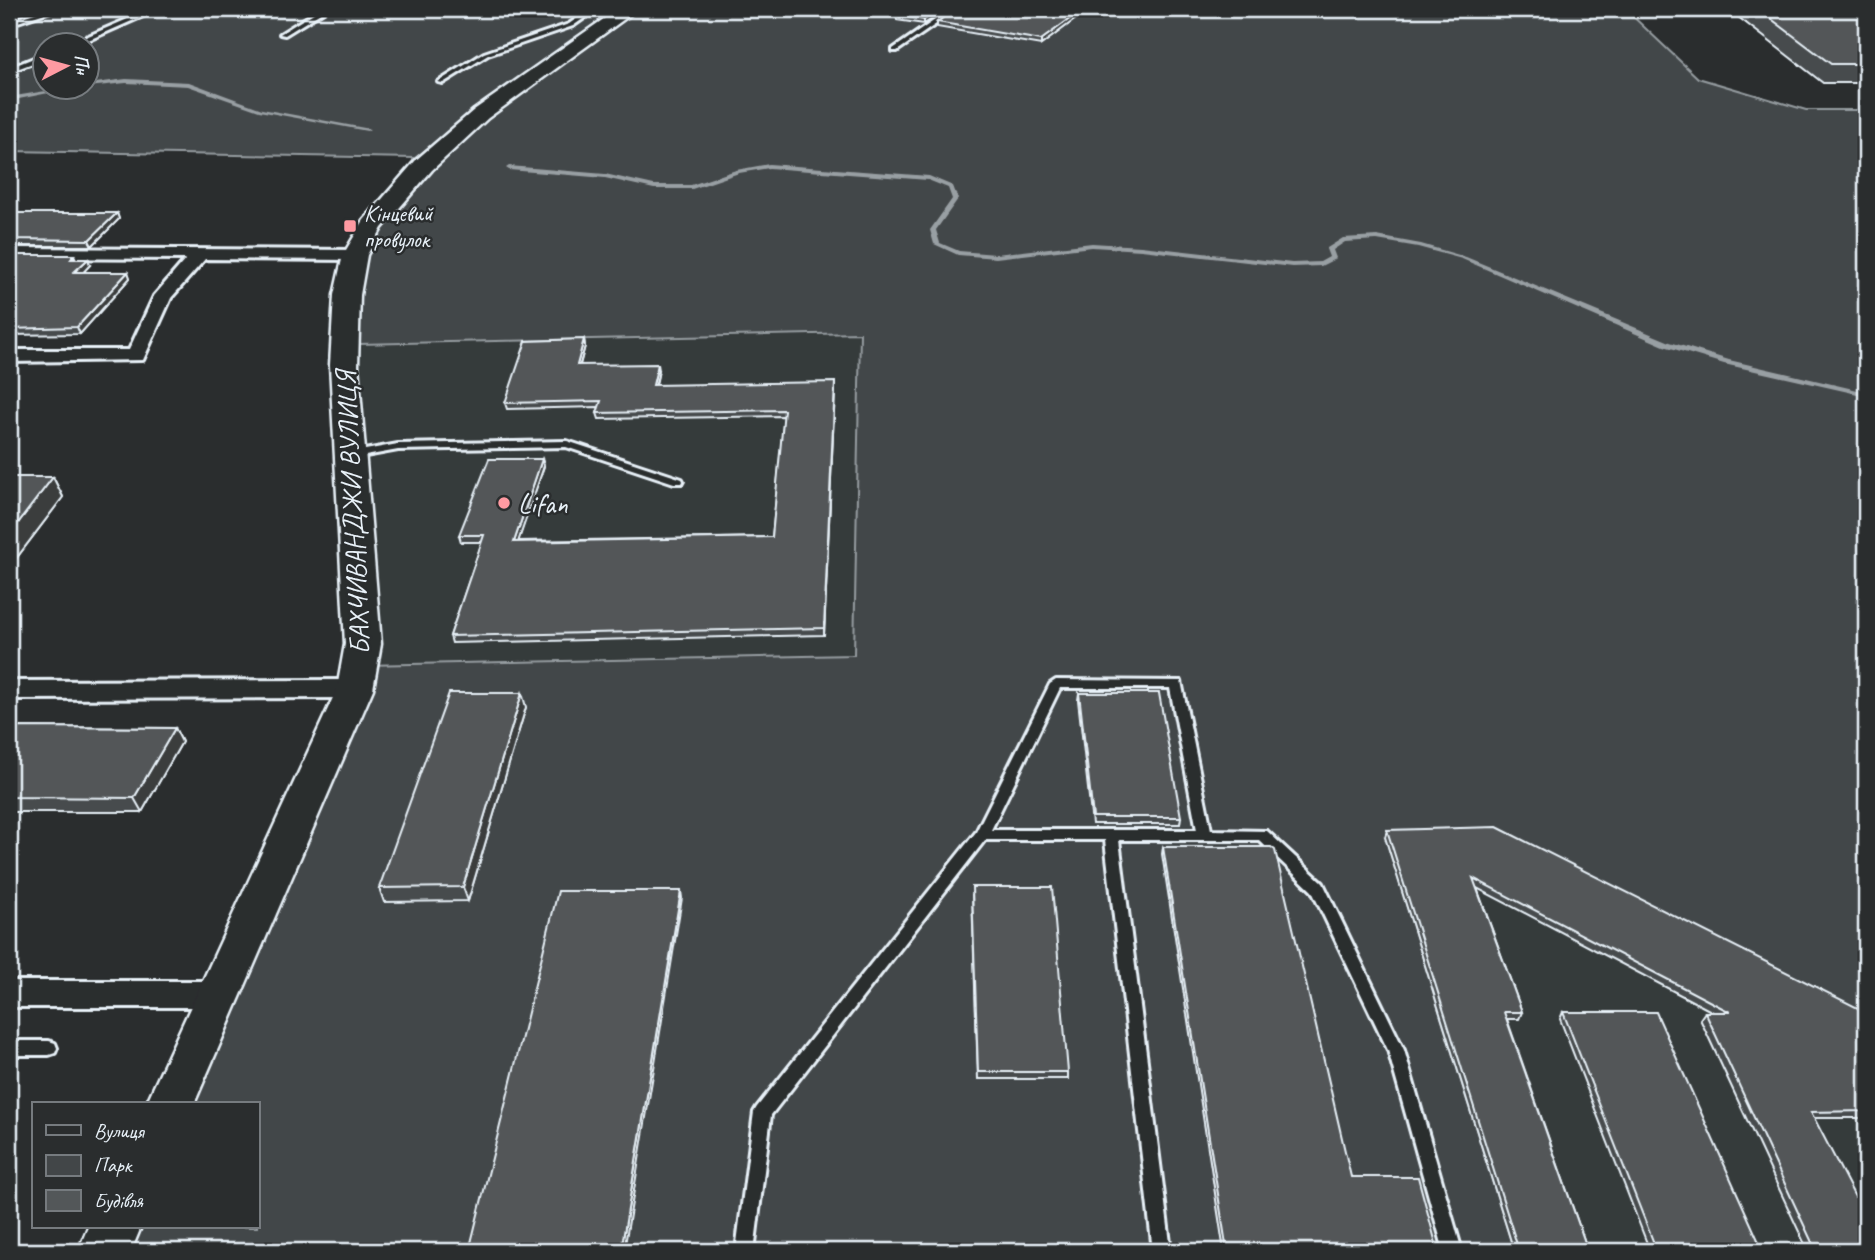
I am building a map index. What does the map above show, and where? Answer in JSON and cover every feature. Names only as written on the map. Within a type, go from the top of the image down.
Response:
[{"type":"street","name":"БАХЧИВАНДЖИ ВУЛИЦЯ","points":[[171,1102],[355,688],[363,644],[344,365],[347,295],[355,255],[372,225],[424,165],[471,122],[542,68],[629,9]]},
{"type":"street","points":[[9,253],[355,255]]},
{"type":"street","points":[[9,372],[16,356],[136,356],[163,296],[200,254]]},
{"type":"street","points":[[9,690],[355,688]]},
{"type":"street","points":[[9,994],[220,994]]},
{"type":"street","points":[[104,1251],[115,1228]]},
{"type":"lane","points":[[9,23],[54,9]]},
{"type":"lane","points":[[70,9],[122,9]]},
{"type":"lane","points":[[101,32],[156,9]]},
{"type":"lane","points":[[283,34],[324,9]]},
{"type":"lane","points":[[441,82],[485,54],[571,25],[594,9]]},
{"type":"lane","points":[[895,50],[955,9]]},
{"type":"lane","points":[[9,70],[32,61]]},
{"type":"lane","points":[[349,456],[398,447],[567,444],[678,481]]},
{"type":"lane","points":[[744,1251],[763,1112],[981,835],[1056,684],[1177,684],[1205,835]]},
{"type":"lane","points":[[981,835],[1262,835],[1318,887],[1396,1050],[1453,1251]]},
{"type":"lane","points":[[1111,835],[1162,1251]]},
{"type":"lane","points":[[9,1048],[49,1048]]},
{"type":"shaded area","points":[[861,333],[854,656],[365,665],[367,612],[358,344]]},
{"type":"shaded area","points":[[1385,837],[1866,1022],[1866,1251],[1514,1251]]},
{"type":"green space","points":[[9,9],[620,9],[534,67],[415,158],[9,151]]},
{"type":"green space","points":[[639,9],[1625,9],[1698,78],[1806,110],[1866,110],[1866,1022],[1385,837],[1514,1251],[129,1251],[140,1228],[259,1228],[259,1102],[194,1102],[335,778],[364,688],[365,665],[854,655],[860,333],[358,344],[362,275],[376,238],[432,169],[487,118],[546,73]]},
{"type":"building","points":[[906,9],[940,9],[924,20],[896,15]]},
{"type":"building","points":[[956,9],[1083,9],[1041,40],[937,22]]},
{"type":"building","points":[[1758,9],[1866,9],[1866,64],[1831,64]]},
{"type":"building","points":[[9,213],[117,213],[89,240],[9,239]]},
{"type":"building","points":[[9,255],[74,255],[71,259],[88,259],[74,272],[128,272],[77,327],[9,329]]},
{"type":"building","points":[[584,339],[577,365],[658,364],[653,385],[835,382],[824,628],[450,636],[484,535],[459,535],[489,459],[542,459],[514,542],[772,537],[784,410],[597,413],[601,401],[505,403],[526,341]]},
{"type":"building","points":[[9,477],[53,477],[9,535]]},
{"type":"building","points":[[449,693],[522,693],[463,887],[379,888]]},
{"type":"building","points":[[1079,693],[1159,693],[1181,817],[1093,817]]},
{"type":"building","points":[[9,727],[175,728],[134,798],[9,797]]},
{"type":"building","points":[[1497,827],[1866,1012],[1866,1111],[1811,1112],[1855,1197],[1866,1197],[1866,1251],[1816,1251],[1705,1012],[1730,1012],[1473,878],[1522,1012],[1504,1012],[1588,1251],[1519,1251],[1387,830]]},
{"type":"building","points":[[1163,847],[1271,847],[1275,850],[1351,1177],[1418,1177],[1438,1251],[1227,1251]]},
{"type":"building","points":[[972,887],[1052,887],[1068,1072],[978,1072]]},
{"type":"building","points":[[558,891],[681,891],[621,1251],[469,1251]]},
{"type":"building","points":[[1563,1012],[1656,1012],[1763,1251],[1657,1251]]},
{"type":"waterway","points":[[102,84],[126,81],[189,84],[261,110],[367,129]]},
{"type":"waterway","points":[[9,99],[32,95]]},
{"type":"waterway","points":[[509,168],[605,176],[654,187],[692,187],[738,171],[769,166],[929,178],[951,187],[955,199],[933,230],[937,244],[958,253],[996,256],[1092,245],[1292,265],[1321,264],[1333,258],[1329,249],[1343,240],[1377,238],[1419,245],[1464,258],[1667,344],[1727,362],[1866,394]]},
{"type":"place","name":"Кінцевий провулок","points":[[350,226]]},
{"type":"place","name":"Lifan","points":[[504,503]]}]
